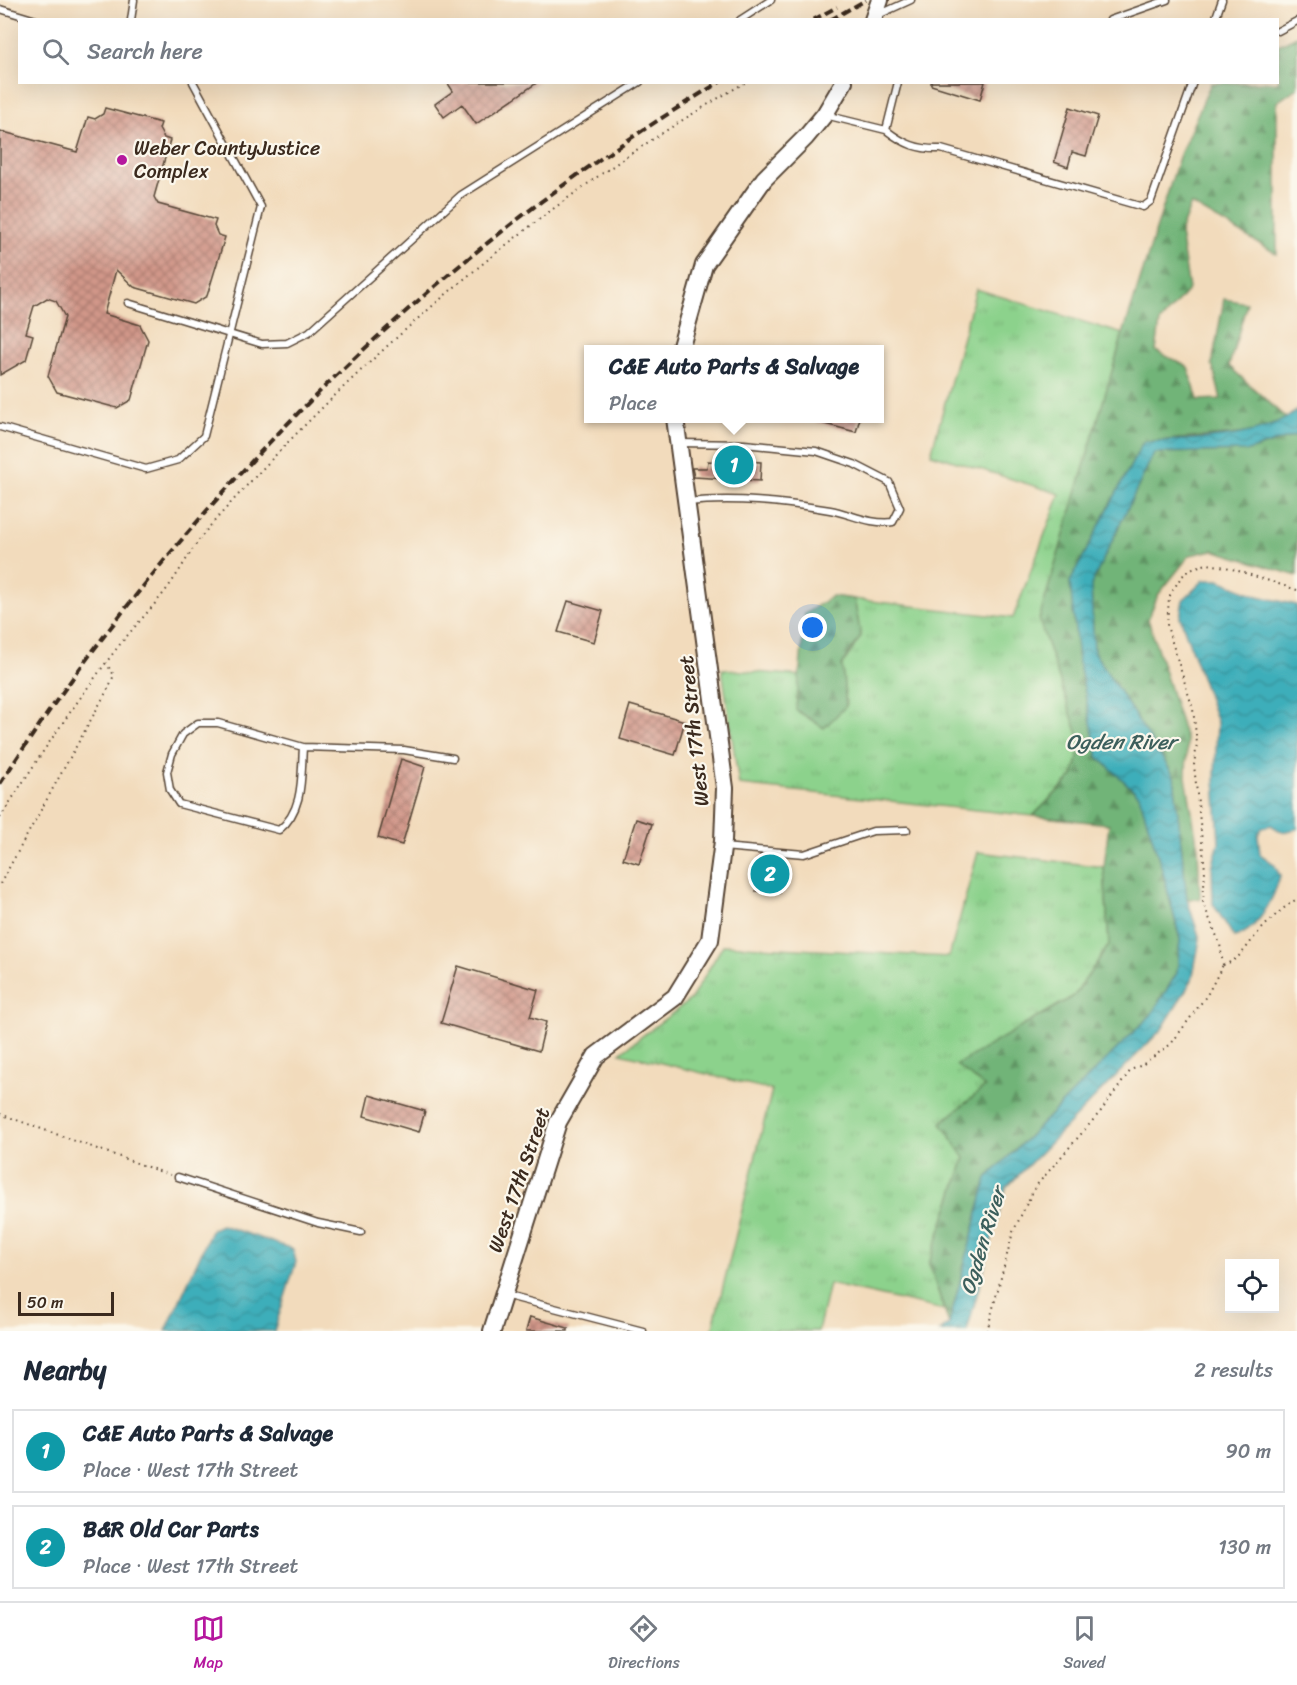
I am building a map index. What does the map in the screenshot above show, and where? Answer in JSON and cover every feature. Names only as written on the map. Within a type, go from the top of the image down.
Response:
[{"type":"street","points":[[874,18],[879,0]]},
{"type":"street","points":[[681,345],[704,265],[764,178],[806,137],[825,114],[842,84]]},
{"type":"street","name":"West 17th Street","points":[[492,1331],[558,1122],[596,1056],[675,997],[710,940],[722,847],[725,788],[676,423]]},
{"type":"lane","points":[[130,18],[134,0]]},
{"type":"lane","points":[[743,18],[771,0]]},
{"type":"lane","points":[[874,18],[911,0]]},
{"type":"lane","points":[[1116,18],[1167,0]]},
{"type":"lane","points":[[1216,18],[1222,0]]},
{"type":"lane","points":[[0,9],[29,18]]},
{"type":"lane","points":[[1279,30],[1297,21]]},
{"type":"lane","points":[[0,428],[146,469],[178,460],[204,436],[261,207],[193,84]]},
{"type":"lane","points":[[128,303],[261,345],[288,343],[309,332],[462,195],[637,84]]},
{"type":"lane","points":[[886,130],[898,84]]},
{"type":"lane","points":[[825,114],[886,130],[904,145],[926,150],[941,149],[1143,207],[1151,201],[1192,84]]},
{"type":"lane","points":[[678,443],[744,444],[816,451],[854,464],[889,483],[900,508],[893,522],[881,524],[838,512],[794,504],[743,499],[686,502]]},
{"type":"lane","points":[[303,747],[299,797],[290,820],[279,830],[179,804],[170,790],[167,772],[172,754],[183,734],[198,723],[218,723],[303,747],[394,750],[453,758]]},
{"type":"lane","points":[[722,847],[804,854],[873,831],[907,830]]},
{"type":"lane","points":[[178,1178],[318,1223],[361,1232]]},
{"type":"lane","points":[[503,1295],[643,1331]]},
{"type":"path","points":[[0,818],[69,713],[178,574],[210,526],[316,416],[410,324],[521,233],[651,140],[743,84]]},
{"type":"path","points":[[987,1331],[1013,1232],[1035,1187],[1101,1111],[1131,1070],[1142,1065],[1171,1044],[1207,995],[1223,966],[1220,944],[1203,903],[1205,860],[1194,765],[1197,743],[1193,709],[1167,626],[1169,597],[1181,577],[1193,568],[1207,564],[1226,567],[1297,590]]},
{"type":"path","points":[[0,884],[109,687],[114,675],[106,663]]},
{"type":"path","points":[[1223,966],[1235,962],[1259,933],[1286,906],[1297,899]]},
{"type":"path","points":[[0,1114],[178,1178]]},
{"type":"green space","points":[[1297,36],[1297,88],[1277,102],[1277,254],[1191,204],[1180,233],[1189,289],[1160,322],[1156,351],[1188,367],[1198,400],[1221,399],[1212,364],[1224,299],[1247,303],[1229,366],[1287,419],[1250,433],[1143,442],[1070,582],[1078,659],[1098,757],[1139,795],[1162,869],[1180,940],[1177,973],[1151,1015],[987,1178],[949,1324],[929,1264],[965,1158],[941,1123],[985,1087],[956,1065],[1074,996],[1109,945],[1104,867],[1109,824],[1033,816],[1073,776],[1082,746],[1039,620],[1123,334],[1179,157],[1211,84],[1279,84],[1279,45]]},
{"type":"green space","points":[[976,289],[1123,334],[1039,620],[1082,746],[1073,776],[1033,816],[739,785],[722,669],[801,676],[797,710],[846,706],[842,665],[861,636],[854,599],[1013,618],[1060,494],[931,454]]},
{"type":"green space","points":[[1297,435],[1297,576],[1213,550],[1190,555],[1158,595],[1148,619],[1187,742],[1186,777],[1198,848],[1200,899],[1187,899],[1174,776],[1094,652],[1091,585],[1154,453],[1248,451]]},
{"type":"green space","points":[[832,596],[854,599],[861,636],[842,665],[846,706],[824,728],[796,710],[805,614]]},
{"type":"green space","points":[[978,852],[1104,867],[1109,945],[1074,996],[957,1065],[986,1087],[929,1264],[944,1310],[829,1284],[818,1331],[712,1331],[772,1090],[620,1053],[691,999],[723,945],[949,957]]},
{"type":"water","name":"Ogden River","points":[[1297,410],[1297,435],[1248,451],[1154,453],[1091,585],[1094,652],[1174,776],[1187,899],[1200,939],[1192,980],[1162,1029],[1006,1188],[967,1331],[940,1331],[949,1324],[987,1178],[1151,1015],[1177,973],[1180,939],[1162,869],[1139,795],[1098,757],[1078,659],[1070,582],[1143,442],[1203,439],[1245,433],[1264,428]]},
{"type":"water","points":[[1204,580],[1219,580],[1258,596],[1297,605],[1297,829],[1282,832],[1271,825],[1262,828],[1258,835],[1260,854],[1274,864],[1280,876],[1274,894],[1258,921],[1243,934],[1234,937],[1213,904],[1212,867],[1219,843],[1215,778],[1217,722],[1180,617],[1183,600]]},
{"type":"water","points":[[221,1225],[293,1249],[296,1262],[274,1331],[166,1331],[212,1229]]},
{"type":"building","points":[[448,84],[535,84],[476,124],[462,104],[444,117],[435,104],[453,91]]},
{"type":"building","points":[[931,84],[984,84],[980,100]]},
{"type":"building","points":[[1070,107],[1098,116],[1086,156],[1072,152],[1068,167],[1054,162]]},
{"type":"building","points":[[105,108],[161,123],[159,129],[164,138],[170,140],[154,197],[158,204],[216,220],[214,226],[218,235],[225,237],[207,296],[194,304],[134,287],[116,270],[104,314],[140,325],[148,340],[131,400],[117,408],[57,392],[48,376],[65,317],[56,301],[47,298],[34,306],[26,333],[33,335],[26,360],[0,375],[0,131],[77,152],[88,117],[95,119],[103,114]]},
{"type":"building","points":[[821,423],[859,423],[856,432]]},
{"type":"building","points":[[721,449],[744,449],[744,461],[761,462],[760,481],[694,477],[692,468],[707,468],[708,461],[720,462]]},
{"type":"building","points":[[568,601],[603,611],[594,642],[558,632]]},
{"type":"building","points":[[630,705],[685,721],[675,755],[620,739]]},
{"type":"building","points":[[401,759],[425,767],[402,845],[378,838]]},
{"type":"building","points":[[636,819],[652,824],[639,864],[623,859]]},
{"type":"building","points":[[760,855],[784,858],[780,893],[756,891]]},
{"type":"building","points":[[458,966],[538,990],[530,1017],[546,1022],[539,1051],[441,1023]]},
{"type":"building","points":[[369,1095],[425,1111],[419,1132],[364,1116]]},
{"type":"building","points":[[530,1317],[568,1328],[568,1331],[526,1331]]},
{"type":"railway","points":[[834,18],[866,0]]},
{"type":"railway","points":[[817,18],[837,7]]},
{"type":"railway","points":[[0,784],[72,680],[149,579],[232,483],[320,392],[413,306],[510,225],[613,150],[717,84]]},
{"type":"place","name":"Weber CountyJustice Complex","points":[[122,160]]},
{"type":"place","name":"C&E Auto Parts & Salvage","points":[[734,465]]},
{"type":"place","name":"B&R Old Car Parts","points":[[770,874]]}]
